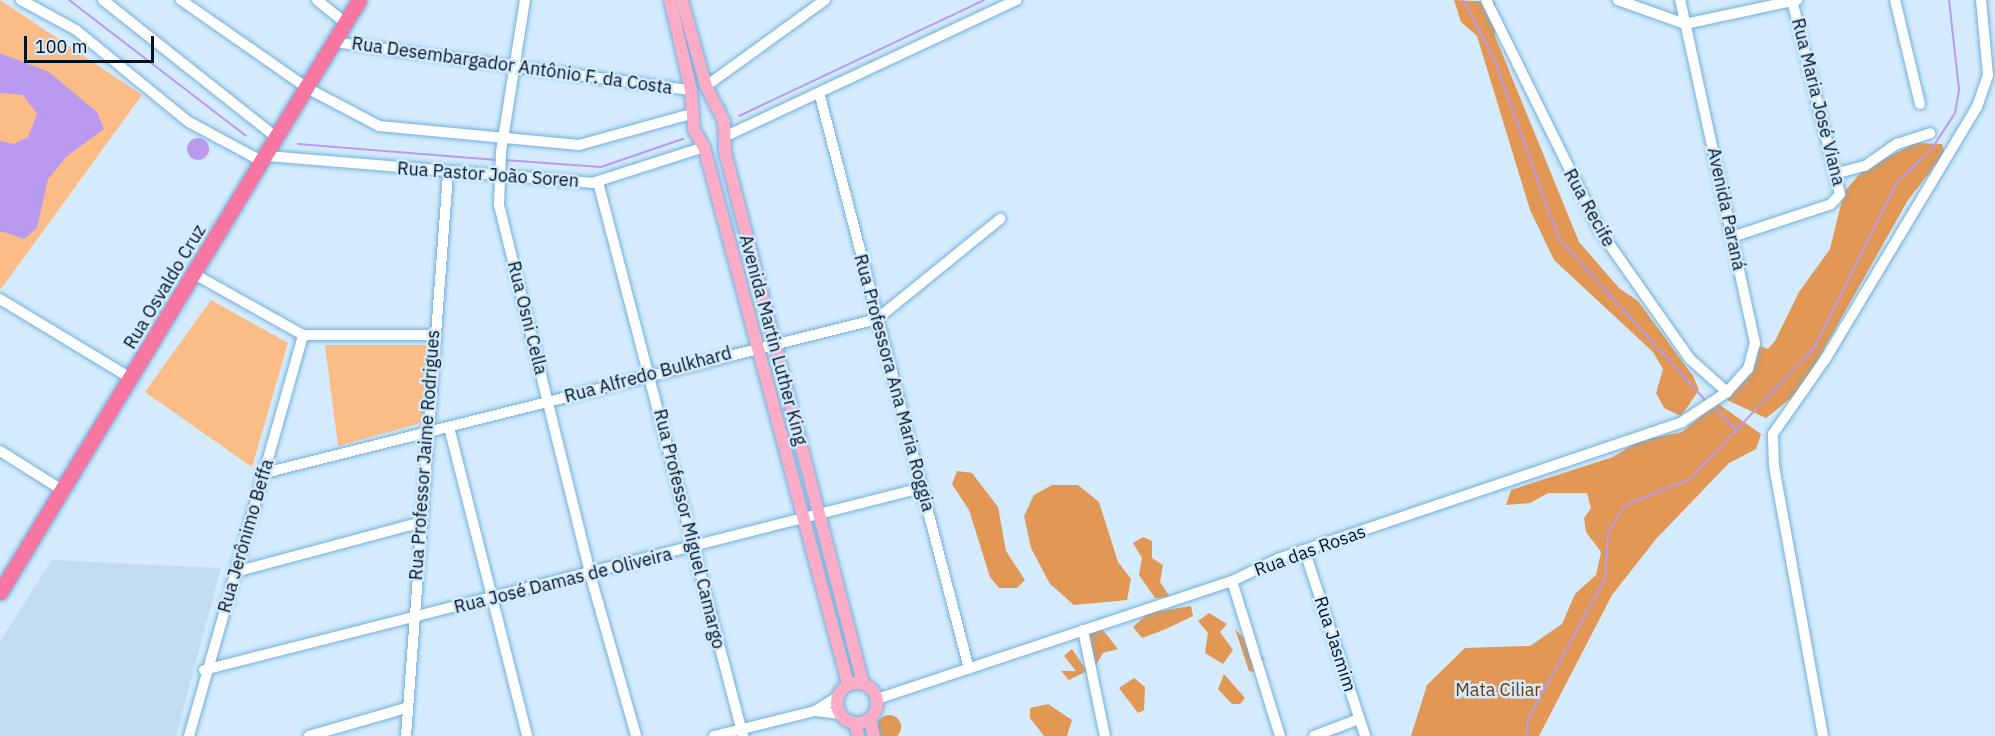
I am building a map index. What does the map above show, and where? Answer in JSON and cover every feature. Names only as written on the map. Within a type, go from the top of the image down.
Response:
[{"type":"highway","name":"Rua Osvaldo Cruz","points":[[0,592],[196,275],[359,0]]},
{"type":"main road","name":"Avenida Martin Luther King","points":[[670,0],[686,43],[716,108],[772,342],[863,683]]},
{"type":"main road","name":"Avenida Martin Luther King","points":[[682,0],[694,130],[704,147],[848,684]]},
{"type":"main road","points":[[694,113],[716,108]]},
{"type":"main road","points":[[704,147],[724,137]]},
{"type":"main road","points":[[729,240],[746,236]]},
{"type":"main road","points":[[870,719],[855,723],[840,714],[837,697],[848,684],[863,683],[877,699],[870,719],[874,736]]},
{"type":"main road","points":[[855,723],[858,736]]},
{"type":"street","points":[[21,0],[76,30],[189,122],[265,159]]},
{"type":"street","points":[[103,0],[277,138]]},
{"type":"street","name":"Rua Pastor João Soren","points":[[181,0],[307,88],[379,126],[502,147],[597,142],[694,113]]},
{"type":"street","name":"Rua Desembargador Antônio F. da Costa","points":[[317,0],[345,23]]},
{"type":"street","name":"Rua Osni Cella","points":[[525,0],[502,147],[499,205],[590,574],[636,736]]},
{"type":"street","points":[[706,86],[825,0]]},
{"type":"street","points":[[724,137],[820,96],[1017,0]]},
{"type":"street","name":"Rua Recife","points":[[1486,0],[1591,217],[1690,359],[1727,392]]},
{"type":"street","points":[[1618,0],[1685,24],[1794,0]]},
{"type":"street","name":"Avenida Paraná","points":[[1680,0],[1755,343],[1748,369],[1727,392],[1709,405]]},
{"type":"street","name":"Rua Maria José Viana","points":[[1732,237],[1831,204],[1840,194],[1838,173],[1794,0]]},
{"type":"street","points":[[1895,0],[1920,104]]},
{"type":"street","points":[[1823,736],[1774,466],[1773,434],[1826,358],[1977,107],[1988,75],[1982,0]]},
{"type":"street","name":"Rua Desembargador Antônio F. da Costa","points":[[334,42],[691,90]]},
{"type":"street","name":"Rua Professora Ana Maria Roggia","points":[[820,96],[969,669]]},
{"type":"street","points":[[1838,173],[1865,166],[1897,144],[1930,133]]},
{"type":"street","name":"Rua Pastor João Soren","points":[[265,159],[598,182],[704,147]]},
{"type":"street","name":"Rua Professor Jaime Rodrigues","points":[[406,736],[406,708],[422,522],[432,335],[448,173]]},
{"type":"street","name":"Rua Professor Miguel Camargo","points":[[598,182],[651,377],[742,733]]},
{"type":"street","name":"Rua Alfredo Bulkhard","points":[[265,473],[547,401],[651,377],[772,342],[877,319],[1000,219]]},
{"type":"street","points":[[196,275],[303,335],[432,335]]},
{"type":"street","points":[[0,299],[132,379]]},
{"type":"street","name":"Rua Jerônimo Beffa","points":[[189,736],[204,670],[239,571],[303,335]]},
{"type":"street","name":"Rua das Rosas","points":[[877,699],[1232,581],[1305,552],[1682,422],[1709,405]]},
{"type":"street","points":[[449,426],[489,600],[527,736]]},
{"type":"street","points":[[0,451],[62,490]]},
{"type":"street","name":"Rua José Damas de Oliveira","points":[[204,670],[694,548],[921,488]]},
{"type":"street","points":[[239,571],[422,522]]},
{"type":"street","name":"Rua Jasmim","points":[[1305,552],[1365,736]]},
{"type":"street","points":[[1232,581],[1280,736]]},
{"type":"street","points":[[1083,630],[1105,736]]},
{"type":"street","points":[[714,736],[742,733],[815,711],[837,697]]},
{"type":"street","points":[[309,736],[406,708]]},
{"type":"street","points":[[815,711],[840,714]]},
{"type":"street","points":[[1314,736],[1359,719]]},
{"type":"shaded area","points":[[0,0],[142,95],[1,289],[0,288]]},
{"type":"shaded area","points":[[0,53],[49,72],[97,112],[104,129],[67,156],[48,179],[37,228],[24,239],[0,231],[0,141],[14,144],[28,137],[37,114],[23,95],[0,93]]},
{"type":"shaded area","points":[[194,138],[202,138],[209,145],[209,153],[202,160],[194,160],[187,153],[187,145]]},
{"type":"shaded area","points":[[211,300],[288,343],[252,467],[145,392]]},
{"type":"shaded area","points":[[325,345],[427,345],[424,422],[338,446]]},
{"type":"shaded area","points":[[52,560],[221,568],[176,736],[0,736],[0,641]]},
{"type":"green space","points":[[1454,0],[1495,2],[1495,36],[1579,242],[1619,288],[1638,301],[1693,376],[1699,390],[1681,416],[1664,408],[1656,393],[1663,369],[1653,352],[1554,260],[1530,210],[1477,36],[1461,22]]},
{"type":"green space","points":[[1916,143],[1942,144],[1945,153],[1908,200],[1800,391],[1766,418],[1727,400],[1745,378],[1760,346],[1768,349],[1775,341],[1799,292],[1830,249],[1844,192],[1865,168]]},
{"type":"green space","name":"Mata Ciliar","points":[[1717,403],[1761,434],[1756,449],[1729,463],[1656,539],[1612,595],[1539,736],[1411,736],[1427,685],[1465,648],[1530,646],[1562,624],[1575,594],[1596,575],[1601,552],[1586,532],[1584,518],[1591,508],[1587,493],[1548,493],[1530,503],[1506,505],[1511,490],[1613,457],[1638,441],[1682,432]]},
{"type":"green space","points":[[957,471],[972,473],[998,507],[1006,551],[1025,580],[1017,588],[999,588],[990,577],[969,510],[952,484]]},
{"type":"green space","points":[[1052,485],[1078,485],[1099,502],[1118,562],[1131,579],[1127,600],[1074,605],[1050,584],[1031,548],[1024,516],[1034,495]]},
{"type":"green space","points":[[1143,537],[1152,541],[1152,558],[1163,565],[1160,582],[1170,597],[1155,598],[1139,575],[1142,558],[1133,543]]},
{"type":"green space","points":[[1191,606],[1193,616],[1142,638],[1133,627],[1148,613]]},
{"type":"green space","points":[[1209,613],[1227,624],[1220,632],[1233,650],[1223,664],[1205,653],[1208,633],[1198,621]]},
{"type":"green space","points":[[1102,629],[1118,649],[1103,653],[1096,665],[1081,634]]},
{"type":"green space","points":[[1235,629],[1264,659],[1253,672],[1249,671]]},
{"type":"green space","points":[[1072,649],[1087,671],[1069,680],[1061,671],[1076,671],[1064,656]]},
{"type":"green space","points":[[1224,674],[1245,698],[1240,704],[1232,704],[1218,689]]},
{"type":"green space","points":[[1134,678],[1145,687],[1144,710],[1138,713],[1119,688]]},
{"type":"green space","points":[[1048,704],[1072,720],[1067,736],[1044,736],[1030,718],[1030,708]]},
{"type":"green space","points":[[889,715],[897,719],[901,727],[897,735],[889,739],[881,735],[877,727],[881,719]]},
{"type":"waterway","points":[[69,0],[246,136]]},
{"type":"waterway","points":[[739,116],[984,0]]},
{"type":"waterway","points":[[1463,0],[1493,56],[1559,239],[1707,402]]},
{"type":"waterway","points":[[1526,736],[1528,719],[1605,579],[1608,533],[1625,505],[1690,479],[1814,348],[1897,182],[1931,150],[1955,113],[1959,90],[1949,0]]},
{"type":"waterway","points":[[504,160],[601,167],[683,139]]},
{"type":"waterway","points":[[298,144],[496,160]]},
{"type":"waterway","points":[[1711,405],[1735,428]]}]
